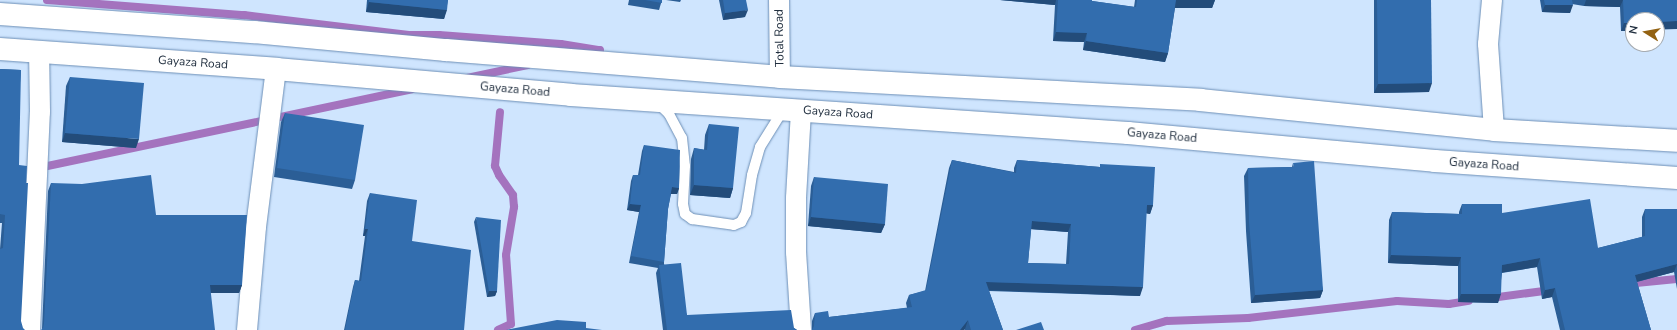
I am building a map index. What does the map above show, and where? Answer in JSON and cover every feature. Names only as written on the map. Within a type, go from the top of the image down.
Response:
[{"type":"main road","points":[[0,14],[254,32],[454,51],[780,77],[1200,100],[1494,130],[1677,141]]},
{"type":"main road","name":"Gayaza Road","points":[[0,48],[276,69],[656,101],[1128,133],[1435,162],[1677,178]]},
{"type":"street","name":"Total Road","points":[[779,0],[780,77]]},
{"type":"street","points":[[1492,0],[1488,44],[1494,130]]},
{"type":"street","points":[[30,330],[40,112],[39,51]]},
{"type":"street","points":[[247,330],[256,227],[276,69]]},
{"type":"street","points":[[792,110],[796,198],[796,252],[801,330]]},
{"type":"lane","points":[[656,101],[669,114],[682,138],[685,166],[683,204],[685,214],[692,219],[734,225],[741,222],[746,213],[752,175],[760,147],[792,110]]},
{"type":"building","points":[[369,0],[448,0],[447,10],[369,2]]},
{"type":"building","points":[[645,0],[662,0],[662,3]]},
{"type":"building","points":[[723,0],[746,0],[748,10],[725,13]]},
{"type":"building","points":[[1058,0],[1092,0],[1136,7],[1137,0],[1176,0],[1168,53],[1086,41],[1087,33],[1056,32]]},
{"type":"building","points":[[1377,0],[1431,0],[1432,83],[1378,84]]},
{"type":"building","points":[[1544,0],[1572,0],[1573,5],[1545,5]]},
{"type":"building","points":[[1623,0],[1677,0],[1677,21],[1665,22],[1665,12],[1625,12],[1624,23]]},
{"type":"building","points":[[0,69],[21,70],[19,165],[27,166],[26,183],[28,183],[21,321],[25,330],[0,330],[0,249],[3,248],[5,215],[0,214]]},
{"type":"building","points":[[70,77],[144,83],[139,139],[65,133]]},
{"type":"building","points":[[285,113],[364,125],[355,180],[277,168]]},
{"type":"building","points":[[709,124],[739,127],[733,188],[694,185],[694,148],[707,150]]},
{"type":"building","points":[[644,145],[680,150],[679,188],[672,187],[668,209],[664,262],[631,256],[641,205],[630,204],[633,175],[640,175]]},
{"type":"building","points":[[952,160],[1016,173],[1017,160],[1100,167],[1100,164],[1155,167],[1153,205],[1147,205],[1143,287],[986,282],[1003,330],[971,330],[968,320],[960,330],[812,330],[814,326],[815,313],[828,311],[829,317],[912,307],[909,295],[926,290]],"holes":[[[1032,221],[1071,224],[1069,264],[1028,263]]]},
{"type":"building","points":[[1314,161],[1323,290],[1255,295],[1249,222],[1248,168],[1294,167],[1293,163]]},
{"type":"building","points":[[151,175],[156,215],[247,215],[242,285],[210,285],[215,330],[41,330],[44,323],[51,183],[82,184]]},
{"type":"building","points":[[814,177],[888,184],[885,224],[811,217]]},
{"type":"building","points":[[370,193],[417,200],[412,241],[471,250],[464,330],[345,330],[355,280],[361,281],[368,229],[365,229]]},
{"type":"building","points":[[1590,199],[1598,248],[1645,236],[1645,209],[1677,209],[1677,264],[1635,275],[1651,330],[1565,330],[1555,288],[1545,290],[1540,258],[1502,265],[1501,294],[1461,294],[1461,257],[1391,255],[1392,212],[1462,214],[1462,204],[1502,204],[1502,213]]},
{"type":"building","points":[[476,217],[501,220],[497,291],[489,291]]},
{"type":"building","points":[[681,263],[687,315],[791,310],[794,328],[797,330],[667,330],[659,265]]},
{"type":"building","points":[[557,320],[586,322],[586,328],[602,330],[506,330]]},
{"type":"building","points":[[1041,322],[1044,330],[1016,330]]},
{"type":"waterway","points":[[47,0],[244,15],[409,35],[439,35],[561,44],[600,50],[584,53]]},
{"type":"waterway","points":[[467,78],[528,65]]},
{"type":"waterway","points":[[38,168],[412,89]]},
{"type":"waterway","points":[[498,330],[511,324],[506,255],[514,207],[513,195],[499,175],[495,166],[500,112]]},
{"type":"waterway","points":[[1626,284],[1677,279]]},
{"type":"waterway","points":[[1491,298],[1551,290]]},
{"type":"waterway","points":[[1135,330],[1167,321],[1248,318],[1397,301],[1449,304],[1469,301]]}]
